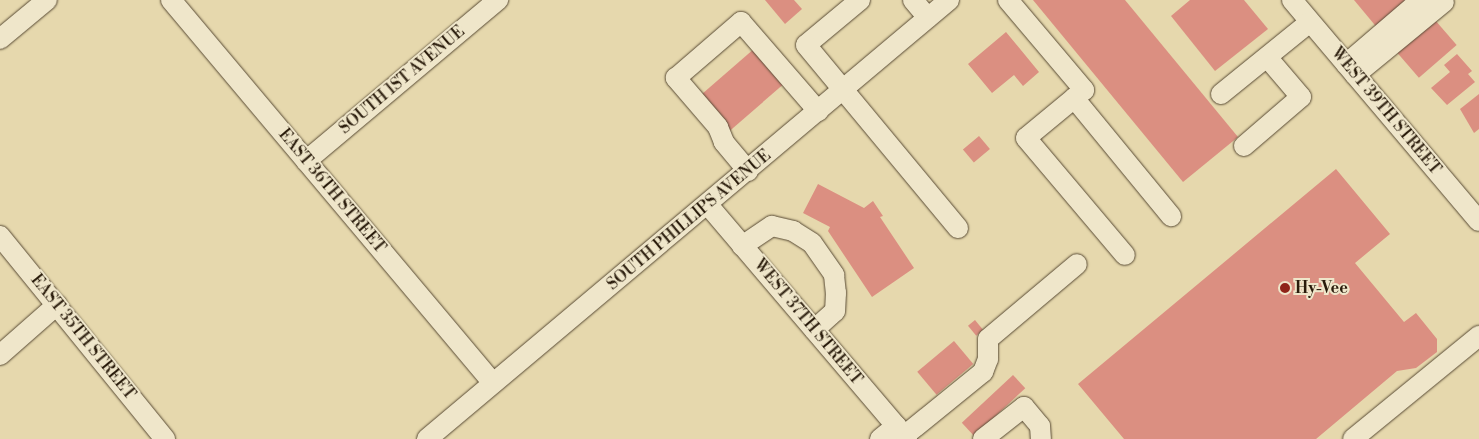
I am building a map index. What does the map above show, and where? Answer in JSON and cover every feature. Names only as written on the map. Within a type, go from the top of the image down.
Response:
[{"type":"street","points":[[3,30],[47,0]]},
{"type":"street","name":"EAST 36TH STREET","points":[[171,0],[493,383]]},
{"type":"street","name":"SOUTH 1ST AVENUE","points":[[306,161],[498,0]]},
{"type":"street","points":[[860,0],[806,46],[958,228]]},
{"type":"street","points":[[913,0],[928,18]]},
{"type":"street","name":"SOUTH PHILLIPS AVENUE","points":[[427,439],[708,205],[949,0]]},
{"type":"street","points":[[1008,0],[1084,90],[1026,138],[1125,255]]},
{"type":"street","name":"WEST 39TH STREET","points":[[1292,0],[1479,221]]},
{"type":"street","points":[[1351,69],[1422,0]]},
{"type":"street","points":[[1351,69],[1444,2]]},
{"type":"street","points":[[748,171],[724,142],[718,127],[676,78],[741,22],[818,112]]},
{"type":"street","points":[[1221,94],[1310,22]]},
{"type":"street","points":[[1244,146],[1302,97],[1267,57]]},
{"type":"street","points":[[1074,98],[1171,216]]},
{"type":"street","name":"WEST 37TH STREET","points":[[708,205],[902,434]]},
{"type":"street","points":[[742,246],[772,226],[793,231],[812,243],[834,275],[836,293],[835,311],[814,330]]},
{"type":"street","name":"EAST 35TH STREET","points":[[0,236],[165,439]]},
{"type":"street","points":[[880,439],[902,434],[983,372],[988,359],[988,339],[1077,264]]},
{"type":"street","points":[[0,355],[57,305]]},
{"type":"street","points":[[1353,439],[1479,336]]},
{"type":"street","points":[[990,437],[1024,407],[1040,426],[1041,439]]},
{"type":"building","points":[[765,0],[794,0],[802,9],[785,24]]},
{"type":"building","points":[[1033,0],[1125,0],[1238,137],[1183,182]]},
{"type":"building","points":[[1190,0],[1244,0],[1268,29],[1215,71],[1171,16]]},
{"type":"building","points":[[1354,0],[1404,0],[1409,5],[1379,30]]},
{"type":"building","points":[[1435,20],[1457,45],[1419,78],[1397,53]]},
{"type":"building","points":[[1006,32],[1039,72],[1023,86],[1014,75],[992,93],[968,64]]},
{"type":"building","points":[[755,48],[785,83],[729,131],[699,97]]},
{"type":"building","points":[[1457,54],[1472,71],[1468,74],[1475,82],[1447,105],[1431,88],[1450,72],[1444,65]]},
{"type":"building","points":[[1479,94],[1479,129],[1474,133],[1460,109]]},
{"type":"building","points":[[979,136],[990,149],[974,163],[963,149]]},
{"type":"building","name":"Hy-Vee","points":[[1336,169],[1390,234],[1355,263],[1404,322],[1416,313],[1437,339],[1437,352],[1416,368],[1397,371],[1316,439],[1124,439],[1078,384]]},
{"type":"building","points":[[818,184],[864,208],[873,201],[883,216],[880,217],[914,268],[872,297],[828,231],[830,227],[803,213]]},
{"type":"building","points":[[975,320],[983,330],[976,336],[968,326]]},
{"type":"building","points":[[954,341],[973,364],[937,395],[917,372]]},
{"type":"building","points":[[1013,375],[1025,388],[974,436],[962,423]]},
{"type":"place","name":"Hy-Vee","points":[[1285,288]]}]
